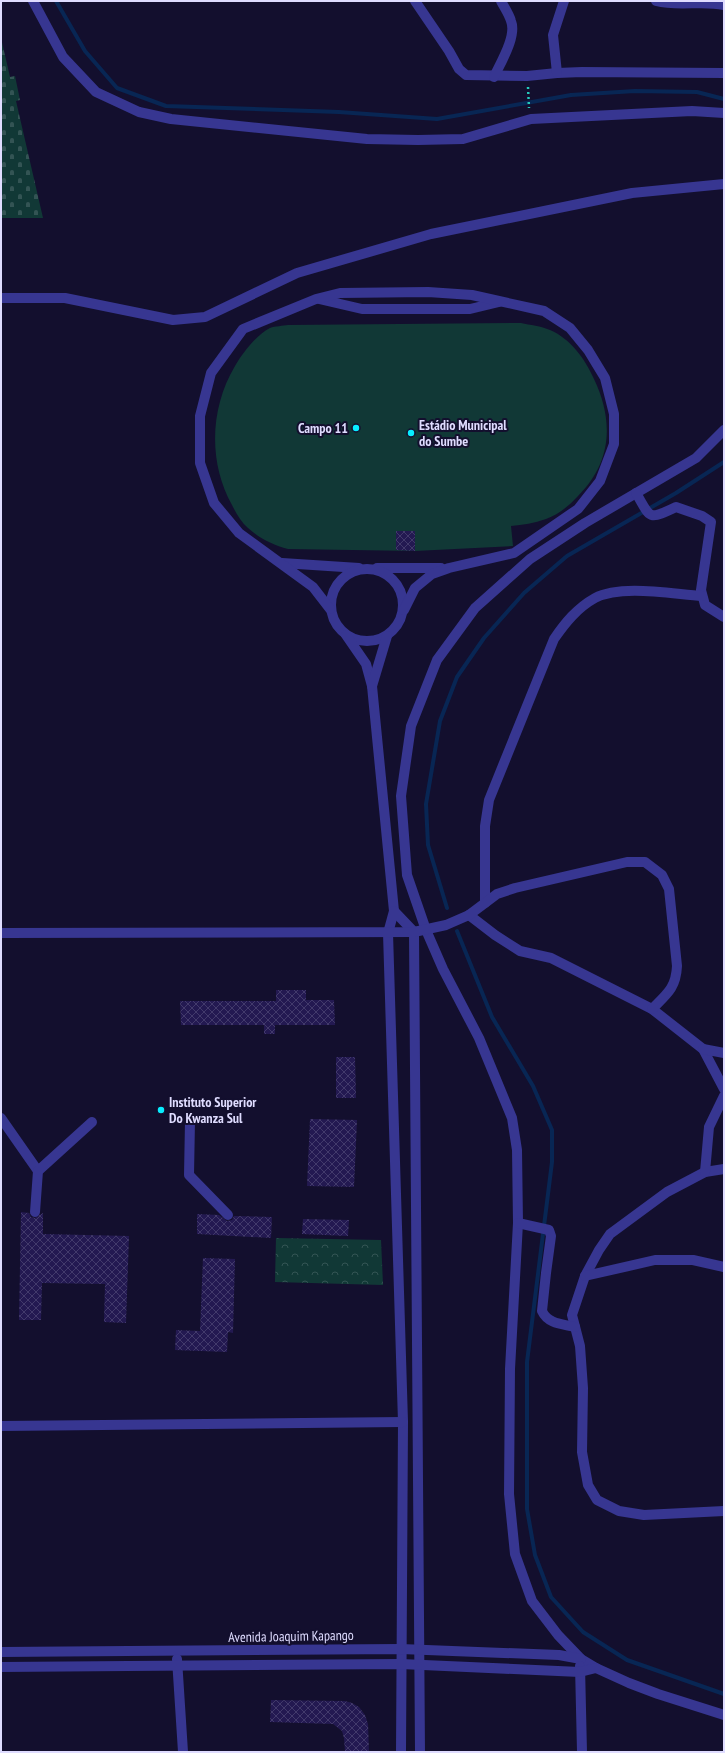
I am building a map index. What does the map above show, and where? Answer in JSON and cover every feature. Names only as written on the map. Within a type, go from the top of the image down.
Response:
[{"type":"street","points":[[33,1],[63,57],[96,92],[139,112],[171,119],[368,139],[418,140],[463,139],[531,119],[692,111],[724,114]]},
{"type":"street","points":[[415,1],[449,51],[459,69],[466,75],[528,76],[557,73],[724,73]]},
{"type":"street","points":[[494,76],[511,38],[513,28],[511,20],[501,1]]},
{"type":"street","points":[[557,73],[553,35],[564,1]]},
{"type":"street","points":[[656,1],[678,4],[711,1],[724,5]]},
{"type":"street","points":[[1,298],[65,298],[173,320],[205,317],[297,273],[431,234],[632,193],[724,184]]},
{"type":"street","points":[[346,635],[365,642],[374,641],[387,636],[400,621],[415,588],[432,574],[449,568],[514,553],[578,509],[600,481],[614,444],[614,414],[605,378],[588,350],[570,328],[544,311],[472,295],[428,292],[340,293],[316,299],[243,329],[211,373],[200,416],[200,464],[214,503],[239,533],[313,587],[330,609],[336,625],[346,635],[366,664],[372,686],[394,911],[388,933],[403,1422],[401,1752]]},
{"type":"street","points":[[316,299],[362,309],[470,309],[503,302]]},
{"type":"street","points":[[724,430],[696,458],[638,497],[585,523],[530,559],[475,608],[437,660],[411,726],[401,796],[407,875],[426,930],[443,969],[479,1038],[512,1118],[517,1150],[521,1224],[510,1369],[509,1494],[515,1554],[532,1601],[558,1635],[581,1659],[596,1668],[658,1694],[724,1715]]},
{"type":"street","points":[[638,497],[647,513],[653,516],[660,515],[676,507],[702,516],[711,522],[701,590],[705,605],[724,617]]},
{"type":"street","points":[[282,563],[378,570],[389,576],[400,590],[403,598],[404,610]]},
{"type":"street","points":[[330,609],[330,598],[335,586],[342,578],[359,569],[449,568]]},
{"type":"street","points":[[485,903],[485,826],[489,800],[554,639],[564,624],[578,610],[596,598],[626,590],[702,596]]},
{"type":"street","points":[[372,686],[387,636]]},
{"type":"street","points":[[1,933],[414,932],[446,925],[469,915],[497,894],[515,888],[627,862],[645,862],[662,875],[669,889],[677,966],[676,978],[672,989],[652,1009]]},
{"type":"street","points":[[394,911],[414,932],[418,1650],[420,1752]]},
{"type":"street","points":[[469,915],[520,951],[551,958],[652,1009],[703,1049],[724,1088]]},
{"type":"street","points":[[703,1049],[724,1053]]},
{"type":"street","points":[[705,1172],[709,1127],[715,1111],[724,1096]]},
{"type":"street","points":[[1,1118],[38,1171],[36,1212]]},
{"type":"street","points":[[190,1121],[189,1175],[228,1216]]},
{"type":"street","points":[[38,1171],[92,1122]]},
{"type":"street","points":[[724,1169],[705,1172],[667,1192],[610,1234],[585,1276],[572,1316],[580,1346],[583,1388],[582,1452],[588,1485],[597,1500],[619,1511],[644,1515],[724,1511]]},
{"type":"street","points":[[521,1224],[544,1228],[549,1230],[552,1236],[542,1311],[544,1317],[550,1322],[575,1327]]},
{"type":"street","points":[[585,1276],[655,1260],[693,1260],[724,1267]]},
{"type":"street","points":[[1,1426],[403,1422]]},
{"type":"street","name":"Avenida Joaquim Kapango","points":[[1,1652],[176,1652],[401,1649],[559,1656],[581,1659]]},
{"type":"street","points":[[176,1652],[183,1752]]},
{"type":"street","points":[[581,1659],[582,1752]]},
{"type":"street","name":"Avenida Joaquim Kapango","points":[[1,1667],[401,1664],[580,1672],[596,1668]]},
{"type":"path","points":[[528,91],[530,111]]},
{"type":"green space","points":[[1,38],[10,77],[15,76],[20,100],[16,101],[43,218],[1,218]]},
{"type":"green space","name":"Estádio Municipal do Sumbe","points":[[521,323],[550,330],[558,334],[571,344],[582,357],[594,379],[600,395],[605,410],[607,426],[603,455],[598,469],[589,483],[571,503],[555,515],[533,523],[511,526],[513,546],[415,551],[288,549],[272,543],[252,532],[241,520],[224,488],[219,471],[215,435],[217,417],[227,382],[235,366],[250,345],[265,331],[272,327],[288,325]]},
{"type":"green space","points":[[276,1238],[381,1240],[383,1285],[275,1282]]},
{"type":"building","points":[[396,531],[415,531],[415,551],[396,550]]},
{"type":"building","points":[[276,990],[306,990],[306,1000],[334,1000],[335,1025],[275,1025],[275,1034],[264,1034],[264,1025],[181,1025],[180,1001],[276,1001]]},
{"type":"building","points":[[336,1057],[355,1057],[356,1098],[336,1098]]},
{"type":"building","points":[[310,1119],[357,1120],[354,1187],[307,1186]]},
{"type":"building","points":[[21,1212],[29,1213],[31,1217],[35,1218],[43,1213],[43,1234],[129,1236],[126,1323],[104,1322],[105,1284],[42,1283],[41,1320],[19,1320]]},
{"type":"building","points":[[197,1214],[219,1215],[227,1221],[232,1220],[234,1216],[272,1217],[271,1238],[197,1234]]},
{"type":"building","points":[[303,1219],[349,1220],[348,1236],[302,1234]]},
{"type":"building","points":[[203,1258],[235,1259],[233,1333],[228,1332],[227,1352],[175,1350],[176,1330],[200,1331]]},
{"type":"building","points":[[271,1700],[345,1701],[352,1703],[359,1707],[365,1715],[368,1724],[369,1752],[345,1752],[342,1731],[333,1724],[270,1722]]},
{"type":"waterway","points":[[56,1],[85,51],[117,88],[166,106],[339,112],[437,119],[571,95],[635,91],[697,92],[724,99]]},
{"type":"waterway","points":[[447,908],[428,845],[426,804],[440,721],[457,677],[484,638],[524,593],[567,556],[676,493],[724,462]]},
{"type":"waterway","points":[[457,931],[492,1017],[533,1086],[552,1130],[552,1162],[527,1362],[527,1509],[535,1555],[551,1597],[583,1632],[627,1660],[724,1694]]},
{"type":"place","name":"Campo 11","points":[[356,428]]},
{"type":"place","name":"Estádio Municipal do Sumbe","points":[[411,433]]},
{"type":"place","name":"Instituto Superior Do Kwanza Sul","points":[[161,1110]]}]
